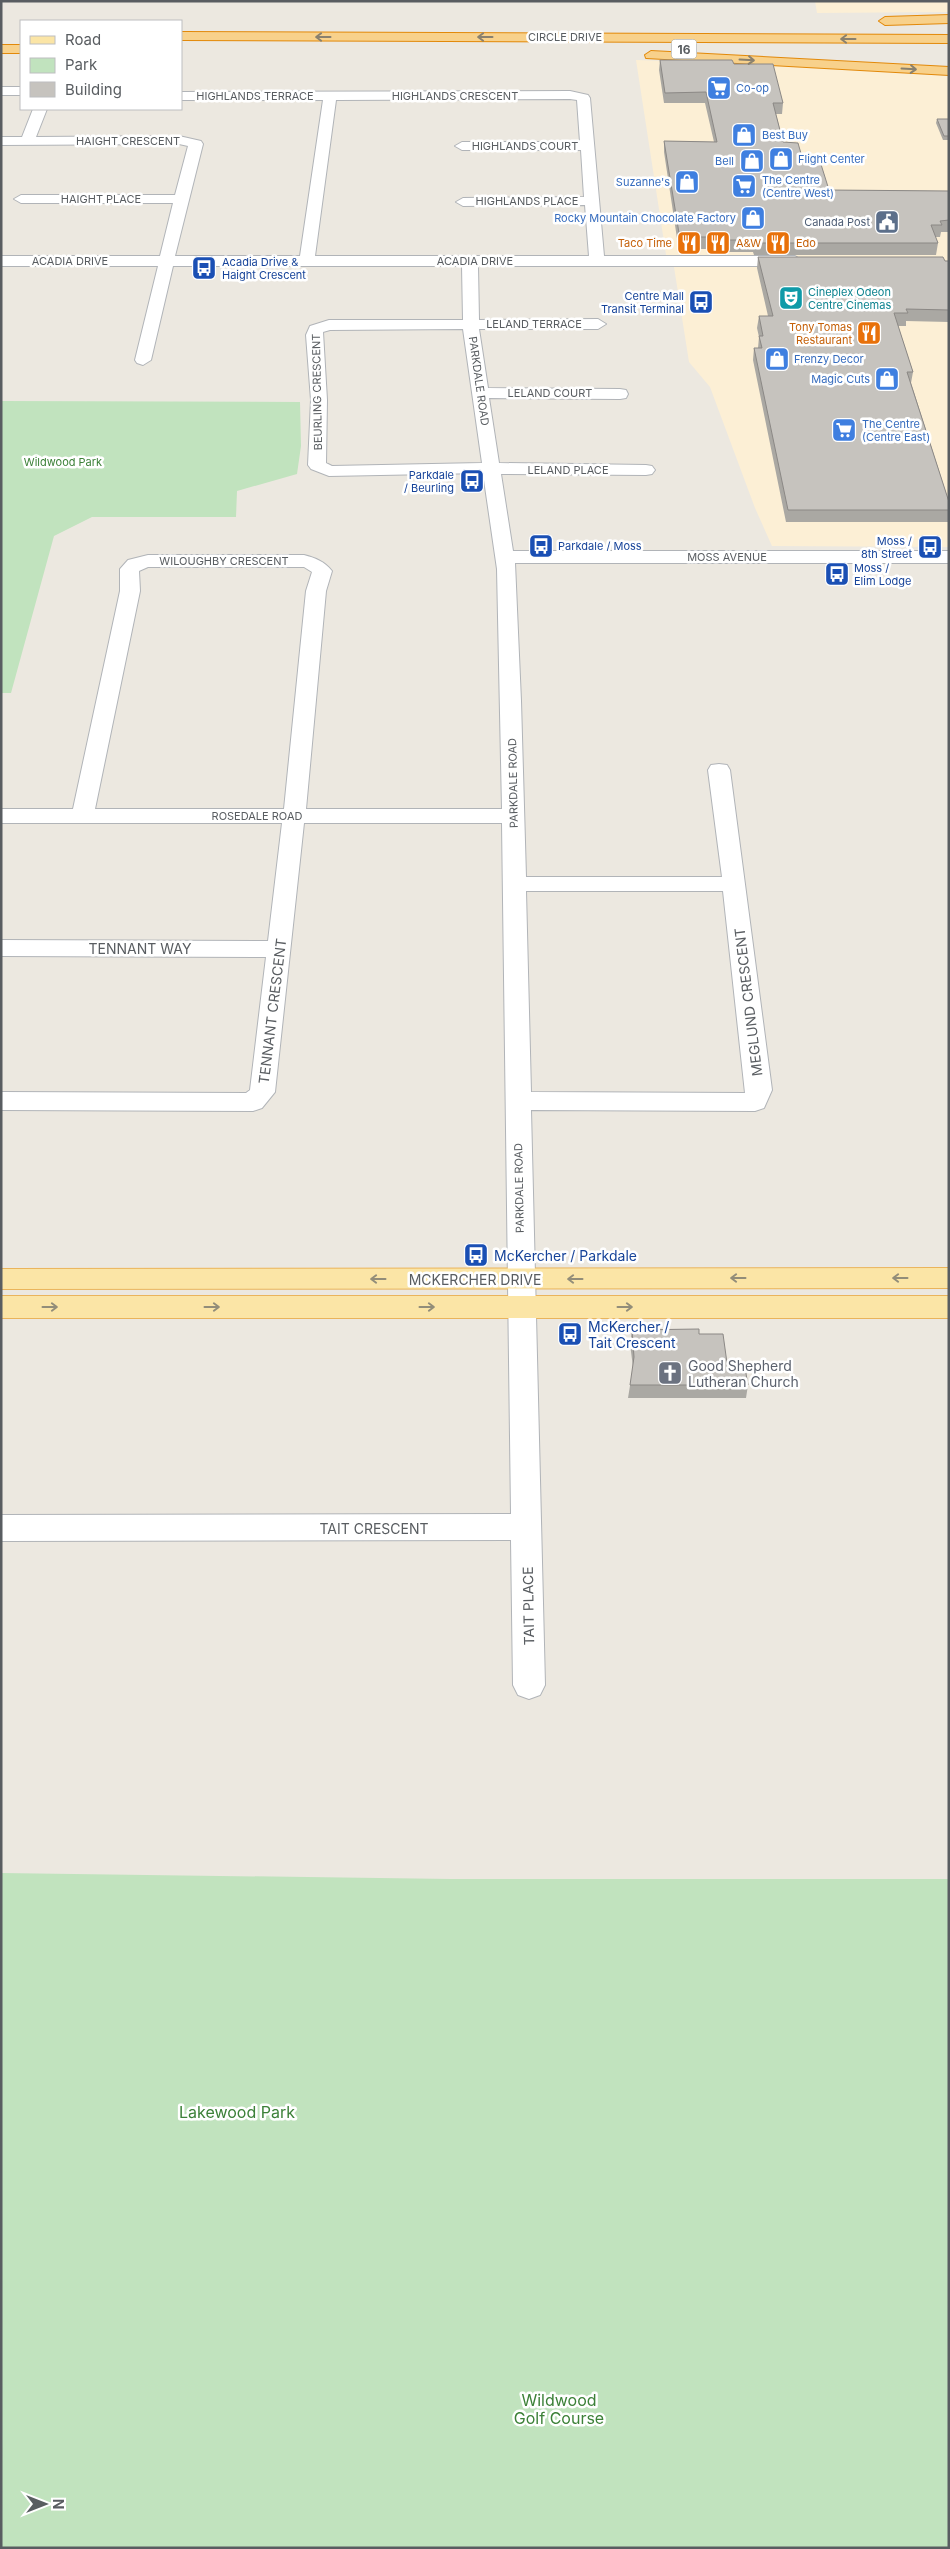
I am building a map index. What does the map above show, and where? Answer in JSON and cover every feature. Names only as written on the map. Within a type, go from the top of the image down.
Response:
[{"type":"highway","points":[[871,22],[949,19]]},
{"type":"highway","points":[[534,37],[792,25]]},
{"type":"highway","points":[[1,36],[20,36]]},
{"type":"highway","name":"CIRCLE DRIVE","points":[[182,36],[949,39]]},
{"type":"highway","points":[[1,49],[20,48]]},
{"type":"highway","name":"CIRCLE DRIVE","points":[[182,48],[949,49]]},
{"type":"highway","points":[[419,48],[511,51]]},
{"type":"highway","points":[[638,55],[949,71]]},
{"type":"main road","name":"MCKERCHER DRIVE","points":[[1,1279],[949,1278]]},
{"type":"main road","name":"MCKERCHER DRIVE","points":[[1,1307],[949,1307]]},
{"type":"street","points":[[1,91],[20,91]]},
{"type":"street","name":"HIGHLANDS CRESCENT","points":[[330,96],[570,95],[583,98],[597,261]]},
{"type":"street","name":"HIGHLANDS TERRACE","points":[[182,96],[330,96]]},
{"type":"street","points":[[307,261],[330,96]]},
{"type":"street","points":[[27,141],[40,110]]},
{"type":"street","name":"HAIGHT CRESCENT","points":[[1,141],[179,140],[196,144],[143,360]]},
{"type":"street","name":"HIGHLANDS COURT","points":[[462,146],[587,146]]},
{"type":"street","name":"HAIGHT PLACE","points":[[21,199],[181,199]]},
{"type":"street","name":"HIGHLANDS PLACE","points":[[462,202],[592,201]]},
{"type":"street","name":"ACADIA DRIVE","points":[[2,265],[307,261],[812,262]]},
{"type":"street","name":"PARKDALE ROAD","points":[[470,262],[470,325],[505,557],[511,701],[521,1308]]},
{"type":"street","name":"LELAND TERRACE","points":[[470,325],[598,324]]},
{"type":"street","name":"BEURLING CRESCENT","points":[[470,325],[329,325],[316,329],[314,335],[319,400],[317,465],[329,471],[491,469]]},
{"type":"street","name":"LELAND COURT","points":[[480,393],[620,394]]},
{"type":"street","name":"LELAND PLACE","points":[[491,469],[646,470]]},
{"type":"street","name":"MOSS AVENUE","points":[[505,557],[949,557]]},
{"type":"street","name":"WILOUGHBY CRESCENT","points":[[83,816],[130,591],[129,569],[135,564],[148,562],[304,561],[312,563],[322,571],[316,591],[294,816]]},
{"type":"street","points":[[514,884],[734,884],[719,770]]},
{"type":"street","name":"ROSEDALE ROAD","points":[[1,816],[513,816]]},
{"type":"street","name":"TENNANT CRESCENT","points":[[1,1101],[253,1102],[262,1092],[294,816]]},
{"type":"street","name":"MEGLUND CRESCENT","points":[[517,1101],[754,1102],[759,1090],[734,884]]},
{"type":"street","name":"TENNANT WAY","points":[[1,948],[279,949]]},
{"type":"street","points":[[521,1308],[527,1527]]},
{"type":"street","name":"TAIT CRESCENT","points":[[1,1528],[527,1527]]},
{"type":"street","name":"TAIT PLACE","points":[[527,1527],[529,1685]]},
{"type":"shaded area","points":[[815,1],[949,1],[949,12],[817,13]]},
{"type":"shaded area","points":[[636,60],[782,65],[949,76],[949,262],[667,261]]},
{"type":"shaded area","points":[[674,267],[949,267],[949,547],[772,546],[755,508],[710,387],[689,362]]},
{"type":"green space","name":"Wildwood Park","points":[[1,401],[300,402],[301,446],[297,474],[237,491],[236,517],[92,517],[54,536],[11,693],[1,693]]},
{"type":"green space","name":"Lakewood Park","points":[[1,1873],[451,1879],[949,1879],[949,2548],[1,2548]]},
{"type":"building","name":"The Centre (Centre West)","points":[[660,60],[732,60],[734,64],[773,64],[783,103],[773,103],[783,142],[798,143],[802,157],[819,158],[829,190],[949,191],[949,220],[940,221],[942,225],[931,225],[938,243],[755,243],[754,240],[725,240],[725,237],[689,237],[679,233],[664,141],[717,142],[706,92],[665,93]]},
{"type":"building","points":[[937,119],[949,119],[949,136],[944,136]]},
{"type":"building","name":"The Centre (Centre East)","points":[[758,257],[943,257],[945,261],[949,261],[949,310],[906,309],[908,313],[894,313],[913,372],[907,372],[949,502],[949,510],[788,510],[754,348],[762,348],[759,336],[763,336],[759,316],[773,316]]},
{"type":"building","name":"Good Shepherd Lutheran Church","points":[[699,1329],[699,1334],[723,1334],[727,1363],[744,1362],[748,1385],[630,1385],[634,1357],[632,1330]]},
{"type":"place","name":"Co-op","points":[[719,88]]},
{"type":"place","name":"Best Buy","points":[[744,135]]},
{"type":"place","name":"Flight Center","points":[[781,159]]},
{"type":"place","name":"Bell","points":[[752,161]]},
{"type":"place","name":"Suzanne's","points":[[687,182]]},
{"type":"place","name":"The Centre (Centre West)","points":[[744,186]]},
{"type":"place","name":"Rocky Mountain Chocolate Factory","points":[[753,218]]},
{"type":"place","name":"Canada Post","points":[[887,222]]},
{"type":"place","name":"Taco Time","points":[[689,243]]},
{"type":"place","name":"A&W","points":[[718,243]]},
{"type":"place","name":"Edo","points":[[778,243]]},
{"type":"place","name":"Acadia Drive & Haight Crescent","points":[[204,268]]},
{"type":"place","name":"Cineplex Odeon Centre Cinemas","points":[[791,298]]},
{"type":"place","name":"Centre Mall Transit Terminal","points":[[701,302]]},
{"type":"place","name":"Tony Tomas Restaurant","points":[[869,333]]},
{"type":"place","name":"Frenzy Decor","points":[[777,359]]},
{"type":"place","name":"Magic Cuts","points":[[887,379]]},
{"type":"place","name":"The Centre (Centre East)","points":[[844,430]]},
{"type":"place","name":"Parkdale / Beurling","points":[[472,481]]},
{"type":"place","name":"Parkdale / Moss","points":[[541,546]]},
{"type":"place","name":"Moss / 8th Street","points":[[930,547]]},
{"type":"place","name":"Moss / Elim Lodge","points":[[837,574]]},
{"type":"place","name":"McKercher / Parkdale","points":[[476,1255]]},
{"type":"place","name":"McKercher / Tait Crescent","points":[[570,1334]]},
{"type":"place","name":"Good Shepherd Lutheran Church","points":[[670,1373]]},
{"type":"park label","name":"Wildwood Golf Course","points":[[559,2409]]}]
